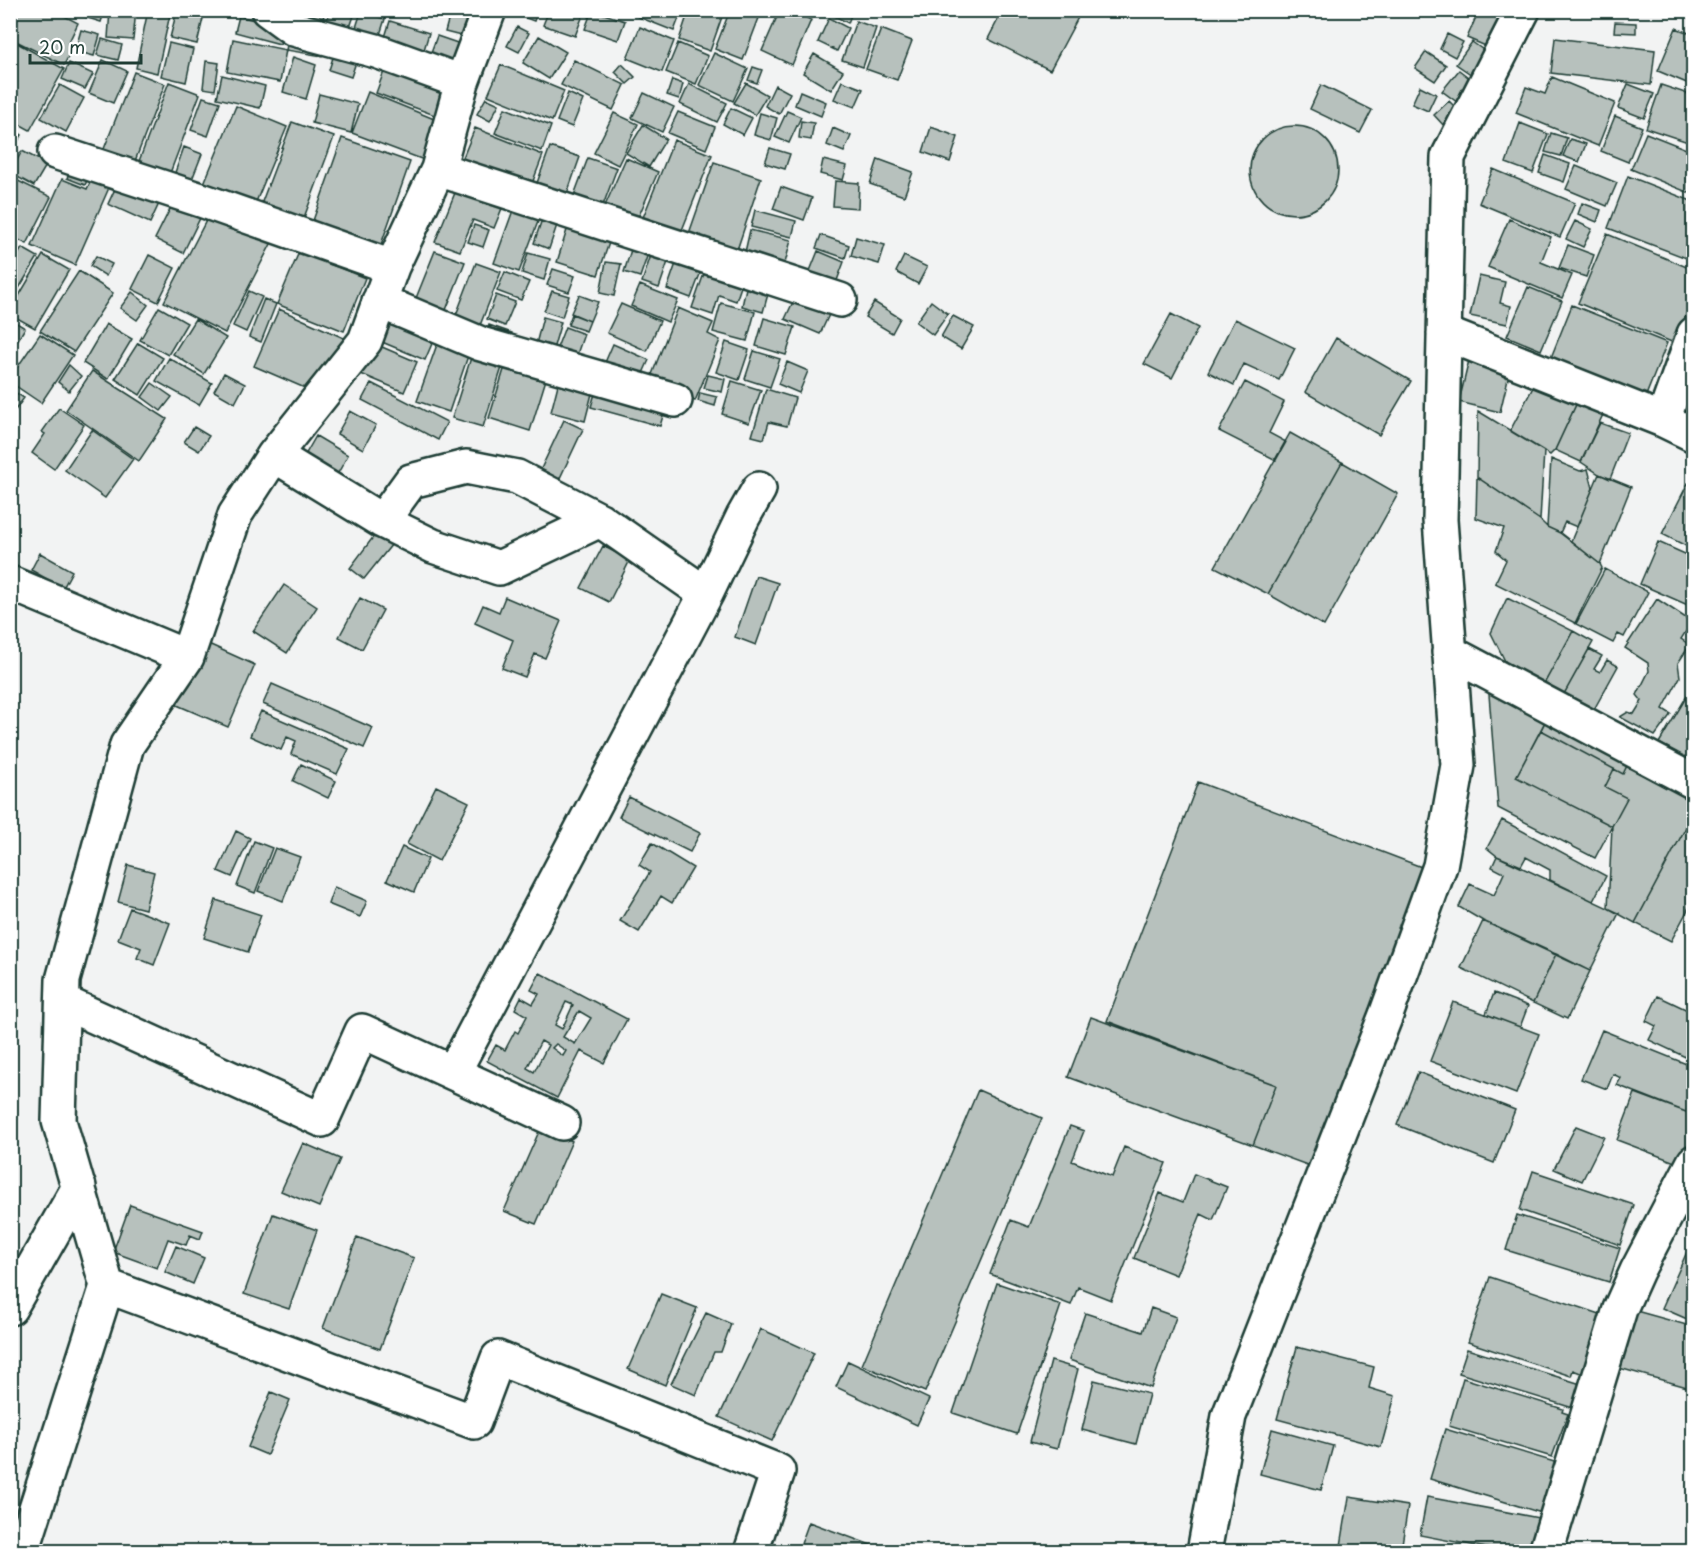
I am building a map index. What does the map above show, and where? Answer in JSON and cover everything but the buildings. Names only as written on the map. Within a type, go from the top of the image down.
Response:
[{"type":"street","points":[[268,10],[294,29],[376,51],[462,82]]},
{"type":"street","points":[[22,1551],[106,1286],[59,1120],[63,980],[127,745],[187,657],[236,515],[274,455],[364,341],[392,267],[438,169],[462,82],[489,10]]},
{"type":"street","points":[[1204,1551],[1229,1416],[1386,1014],[1440,866],[1458,765],[1440,520],[1448,157],[1523,10]]},
{"type":"street","points":[[55,152],[392,267]]},
{"type":"street","points":[[438,169],[840,300]]},
{"type":"street","points":[[379,301],[481,344],[675,400]]},
{"type":"street","points":[[1444,333],[1663,420],[1694,435]]},
{"type":"street","points":[[1663,420],[1694,334]]},
{"type":"street","points":[[274,455],[382,520],[433,546],[499,568],[600,520]]},
{"type":"street","points":[[382,520],[411,481],[466,467],[517,477],[600,520],[706,594]]},
{"type":"street","points":[[453,1073],[759,489]]},
{"type":"street","points":[[10,583],[187,657]]},
{"type":"street","points":[[1449,652],[1694,782]]},
{"type":"street","points":[[63,1002],[322,1120],[362,1030],[562,1123]]},
{"type":"street","points":[[1546,1551],[1620,1309],[1637,1271],[1694,1162]]},
{"type":"street","points":[[10,1308],[78,1188]]},
{"type":"street","points":[[106,1286],[474,1422],[498,1358],[778,1471],[751,1551]]}]
